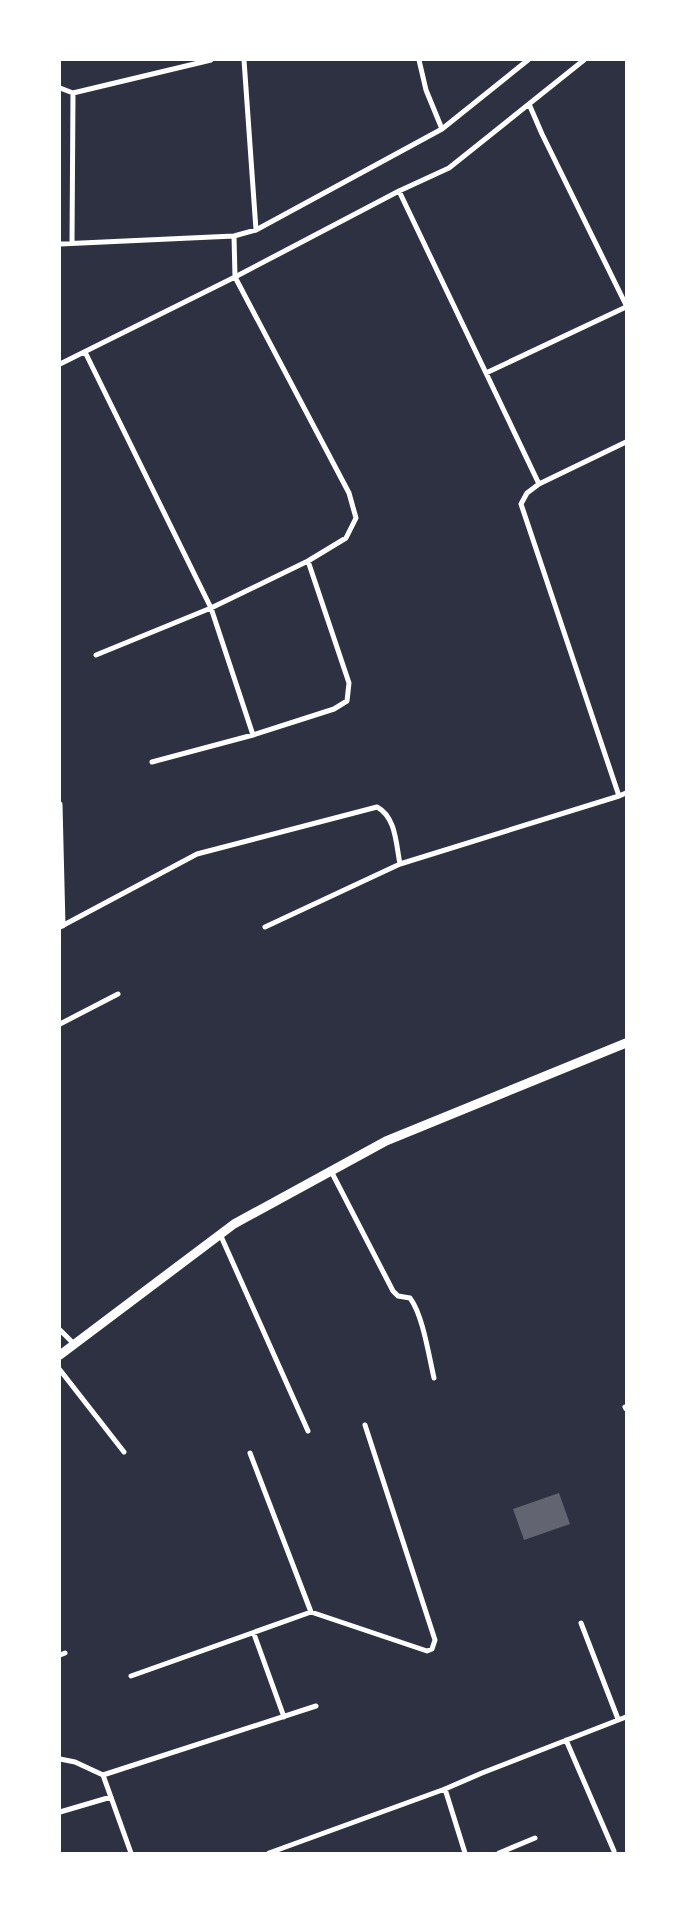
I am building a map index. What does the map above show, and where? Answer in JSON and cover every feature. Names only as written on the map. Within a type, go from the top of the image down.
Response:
[{"type":"street","points":[[60,88],[73,93],[211,60]]},
{"type":"street","points":[[244,60],[256,230]]},
{"type":"street","points":[[419,60],[426,90],[442,129]]},
{"type":"street","points":[[60,244],[234,236],[256,230],[442,129],[528,60]]},
{"type":"street","points":[[60,364],[235,277],[399,191],[449,168],[584,60]]},
{"type":"street","points":[[72,243],[73,93]]},
{"type":"street","points":[[486,373],[626,306],[529,104]]},
{"type":"street","points":[[399,191],[539,484]]},
{"type":"street","points":[[96,655],[211,608],[308,561],[346,538],[356,518],[349,493],[235,277],[234,236]]},
{"type":"street","points":[[85,352],[211,608],[253,735]]},
{"type":"street","points":[[619,796],[521,504],[527,493],[539,484],[626,442]]},
{"type":"street","points":[[152,762],[253,735],[334,709],[347,701],[349,684],[308,561]]},
{"type":"street","points":[[266,928],[400,864],[626,793]]},
{"type":"street","points":[[60,804],[62,926],[197,854],[377,807],[385,811],[390,820],[400,864]]},
{"type":"street","points":[[60,1024],[118,994]]},
{"type":"street","points":[[60,1355],[220,1233],[331,1171],[386,1141],[626,1043]]},
{"type":"street","points":[[331,1171],[393,1291],[398,1296],[410,1298],[414,1303],[424,1329],[424,1337],[434,1378]]},
{"type":"street","points":[[220,1233],[308,1431]]},
{"type":"street","points":[[60,1330],[74,1344]]},
{"type":"street","points":[[60,1370],[124,1452]]},
{"type":"street","points":[[131,1676],[254,1634],[311,1612],[427,1651],[432,1649],[435,1640],[365,1425]]},
{"type":"street","points":[[250,1453],[311,1612]]},
{"type":"street","points":[[582,1623],[618,1719]]},
{"type":"street","points":[[254,1634],[284,1717]]},
{"type":"street","points":[[60,1759],[75,1762],[104,1775],[316,1706]]},
{"type":"street","points":[[269,1853],[444,1789],[626,1717]]},
{"type":"street","points":[[566,1740],[614,1851]]},
{"type":"street","points":[[104,1775],[131,1853]]},
{"type":"street","points":[[444,1789],[465,1853]]},
{"type":"street","points":[[60,1812],[111,1797]]},
{"type":"street","points":[[499,1853],[535,1838]]},
{"type":"building","points":[[559,1493],[570,1524],[524,1540],[513,1509]]}]
